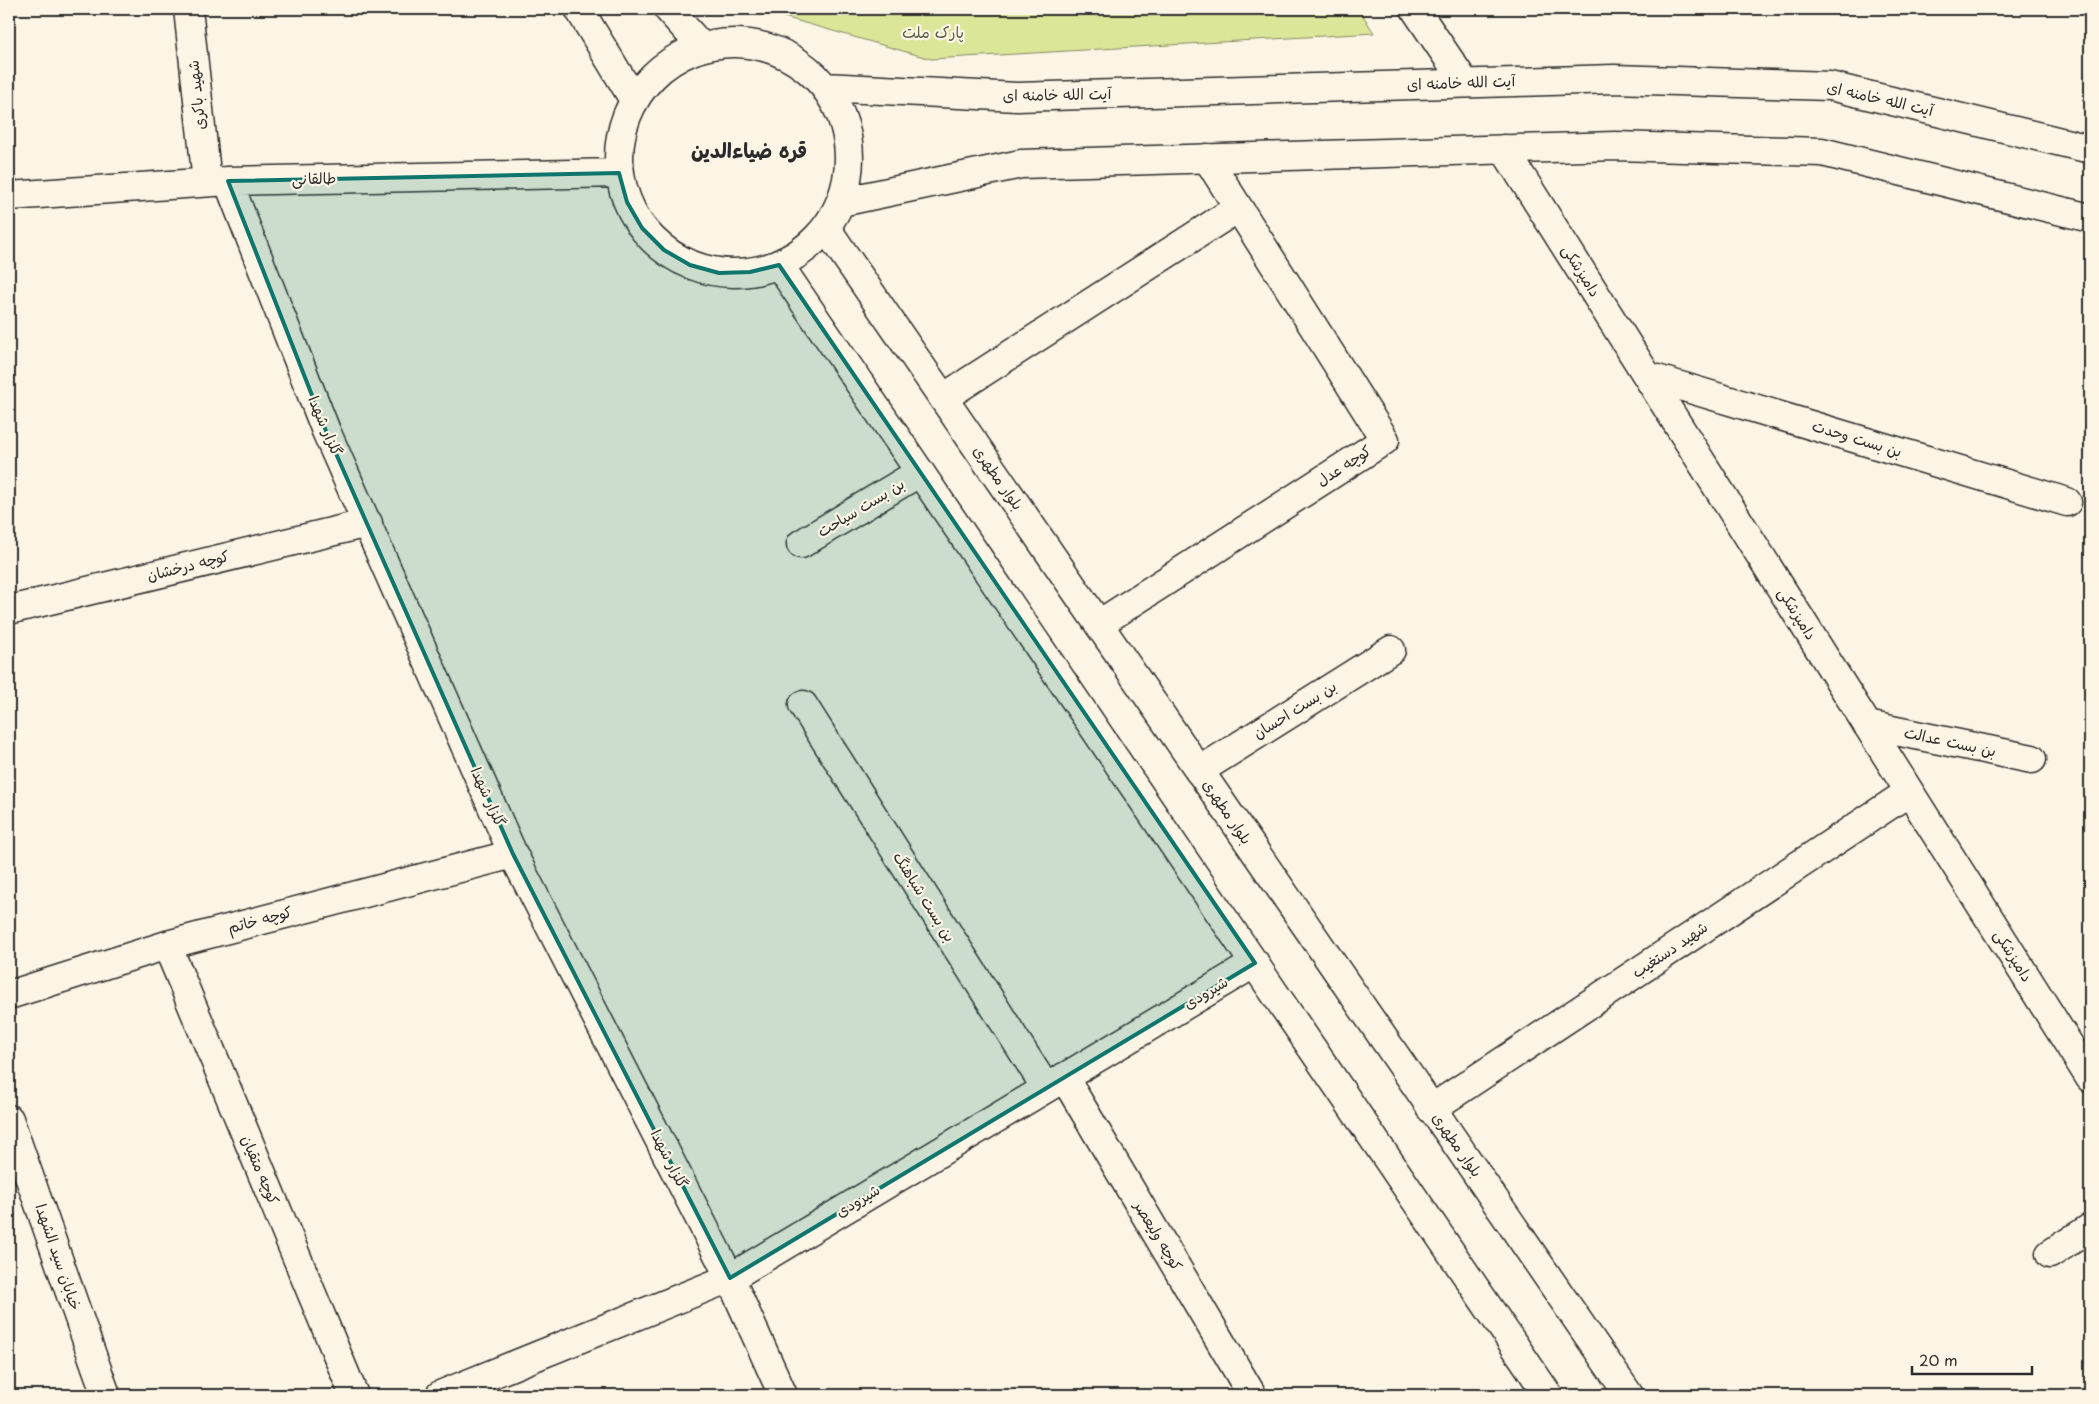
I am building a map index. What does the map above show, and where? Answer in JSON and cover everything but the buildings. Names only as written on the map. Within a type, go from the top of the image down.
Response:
[{"type":"street","name":"شهید باکری","points":[[188,9],[218,182]]},
{"type":"street","points":[[578,9],[634,100]]},
{"type":"street","points":[[668,9],[702,47]]},
{"type":"street","points":[[1415,9],[1465,83]]},
{"type":"street","points":[[719,43],[749,43],[778,51],[804,66],[825,87],[840,113],[849,143],[849,172],[841,202],[826,228],[805,250],[779,265],[750,272],[719,273],[690,265],[664,250],[642,228],[627,202],[619,173],[619,142],[627,114],[642,87],[663,66],[689,51],[702,47],[719,43]]},
{"type":"street","name":"آیت الله خامنه ای","points":[[825,87],[1017,97],[1614,79],[1830,86],[2090,149]]},
{"type":"street","points":[[841,202],[1021,164],[1615,146],[1822,152],[2090,218]]},
{"type":"street","name":"دامپزشکی","points":[[1504,149],[2090,1078]]},
{"type":"street","name":"کوچه عدل","points":[[1099,624],[1385,440],[1207,158]]},
{"type":"street","name":"طالقانی","points":[[9,196],[218,182],[619,173]]},
{"type":"street","name":"گلزار شهدا","points":[[218,182],[513,854],[730,1278],[783,1395]]},
{"type":"street","points":[[943,398],[1238,208]]},
{"type":"street","name":"بلوار مطهری","points":[[826,228],[1629,1395]]},
{"type":"street","points":[[779,265],[1548,1395]]},
{"type":"street","name":"بن بست وحدت","points":[[1647,376],[2067,502]]},
{"type":"street","name":"بن بست سیاحت","points":[[801,544],[920,472]]},
{"type":"street","name":"کوچه درخشان","points":[[9,610],[368,523]]},
{"type":"street","name":"بن بست احسان","points":[[1199,771],[1391,650]]},
{"type":"street","name":"بن بست شباهنگ","points":[[802,705],[1055,1083]]},
{"type":"street","name":"بن بست عدالت","points":[[1867,725],[2032,759]]},
{"type":"street","name":"شهید دستغیب","points":[[1431,1108],[1909,792]]},
{"type":"street","name":"کوچه خاتم","points":[[9,995],[167,945],[513,854]]},
{"type":"street","name":"کوچه متقیان","points":[[167,945],[354,1395]]},
{"type":"street","name":"شیرودی","points":[[440,1395],[730,1278],[1254,963]]},
{"type":"street","name":"کوچه ولیعصر","points":[[1055,1083],[1252,1395]]},
{"type":"street","name":"خیابان سید الشهدا","points":[[9,1119],[106,1395]]},
{"type":"street","points":[[2050,1254],[2090,1228]]},
{"type":"highlighted area","points":[[619,173],[627,202],[642,228],[664,250],[690,265],[719,273],[750,272],[779,265],[1255,963],[730,1278],[513,854],[326,431],[228,181]]},
{"type":"green space","name":"پارک ملت","points":[[756,9],[1359,9],[1374,33],[931,59]]},
{"type":"district","name":"قره ضیاءالدین","points":[[749,151]]}]
